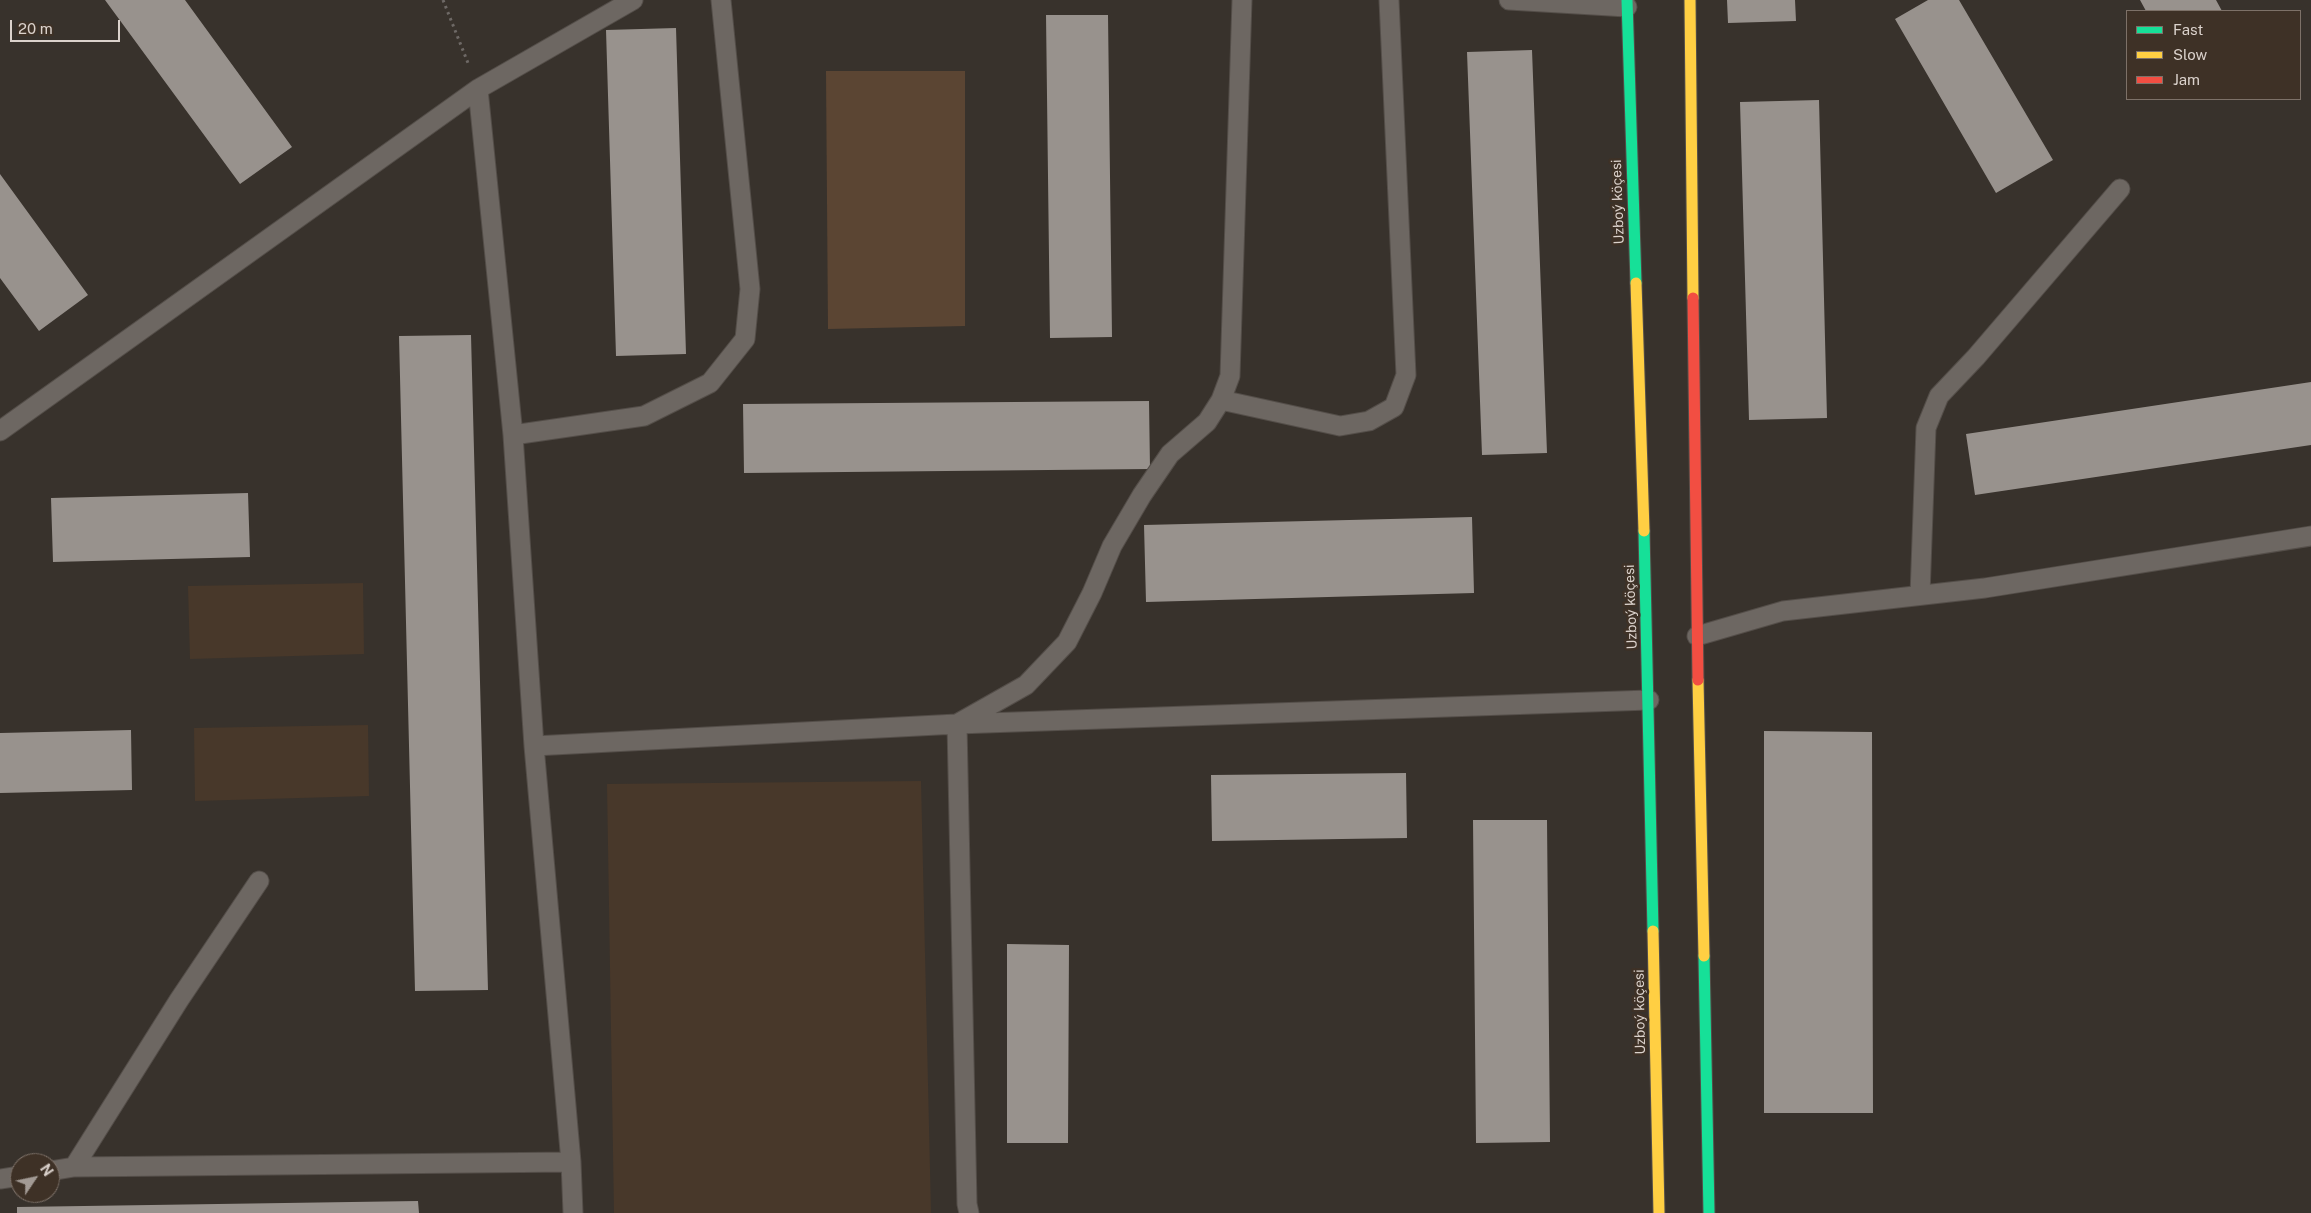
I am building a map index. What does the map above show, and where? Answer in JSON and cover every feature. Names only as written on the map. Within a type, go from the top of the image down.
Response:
[{"type":"street","points":[[1690,0],[1697,636],[1709,1213]]},
{"type":"street","name":"Uzboý köçesi","points":[[1627,3],[1649,700],[1659,1213]]},
{"type":"lane","points":[[0,431],[478,90],[633,0]]},
{"type":"lane","points":[[513,435],[644,416],[710,383],[745,339],[750,289],[721,0]]},
{"type":"lane","points":[[957,724],[1026,685],[1067,642],[1092,593],[1112,546],[1142,495],[1170,454],[1208,422],[1221,400],[1230,376],[1242,0]]},
{"type":"lane","points":[[1221,400],[1340,426],[1369,421],[1394,407],[1406,375],[1389,0]]},
{"type":"lane","points":[[1509,0],[1627,3]]},
{"type":"lane","points":[[478,90],[513,435],[534,746],[571,1162],[573,1213]]},
{"type":"lane","points":[[1920,595],[1926,428],[1939,396],[1976,357],[2120,189]]},
{"type":"lane","points":[[1697,636],[1783,611],[1985,588],[2311,536]]},
{"type":"lane","points":[[534,746],[957,724],[1649,700]]},
{"type":"lane","points":[[957,724],[969,1213]]},
{"type":"lane","points":[[74,1167],[179,1000],[259,881]]},
{"type":"lane","points":[[60,1169],[74,1167],[571,1162]]},
{"type":"path","points":[[443,0],[478,90]]},
{"type":"shaded area","points":[[826,71],[965,71],[965,326],[828,329]]},
{"type":"shaded area","points":[[363,583],[364,654],[190,659],[188,586]]},
{"type":"shaded area","points":[[368,725],[369,796],[195,801],[194,728]]},
{"type":"shaded area","points":[[921,781],[931,1213],[614,1213],[607,784]]},
{"type":"building","points":[[105,0],[185,0],[292,147],[240,184]]},
{"type":"building","points":[[1727,0],[1795,0],[1796,21],[1728,23]]},
{"type":"building","points":[[1928,0],[1959,0],[2053,160],[1996,193],[1895,19]]},
{"type":"building","points":[[2140,0],[2216,0],[2221,10],[2145,10]]},
{"type":"building","points":[[1046,15],[1108,15],[1112,337],[1050,338]]},
{"type":"building","points":[[676,28],[686,354],[616,356],[606,30]]},
{"type":"building","points":[[1532,50],[1547,453],[1482,455],[1467,52]]},
{"type":"building","points":[[1819,100],[1827,418],[1749,420],[1740,102]]},
{"type":"building","points":[[0,174],[88,295],[39,331],[0,278]]},
{"type":"building","points":[[471,335],[488,990],[415,991],[399,336]]},
{"type":"building","points":[[2311,382],[2311,445],[1975,495],[1966,434]]},
{"type":"building","points":[[1149,401],[1150,469],[744,473],[743,404]]},
{"type":"building","points":[[248,493],[250,557],[53,562],[51,498]]},
{"type":"building","points":[[1472,517],[1474,593],[1146,602],[1144,525]]},
{"type":"building","points":[[131,730],[132,790],[0,793],[0,733]]},
{"type":"building","points":[[1764,731],[1872,732],[1873,1113],[1764,1113]]},
{"type":"building","points":[[1406,773],[1407,838],[1212,841],[1211,775]]},
{"type":"building","points":[[1473,820],[1547,820],[1550,1142],[1476,1143]]},
{"type":"building","points":[[1007,944],[1069,945],[1068,1143],[1007,1143]]},
{"type":"building","points":[[418,1201],[419,1213],[17,1213],[17,1207]]},
{"type":"traffic: fast","points":[[1627,0],[1636,283]]},
{"type":"traffic: fast","points":[[1644,531],[1653,931]]},
{"type":"traffic: fast","points":[[1704,956],[1709,1213]]},
{"type":"traffic: slow","points":[[1690,0],[1693,298]]},
{"type":"traffic: slow","points":[[1636,283],[1644,531]]},
{"type":"traffic: slow","points":[[1698,680],[1704,956]]},
{"type":"traffic: slow","points":[[1653,931],[1659,1213]]},
{"type":"traffic: jam","points":[[1693,298],[1698,680]]}]
